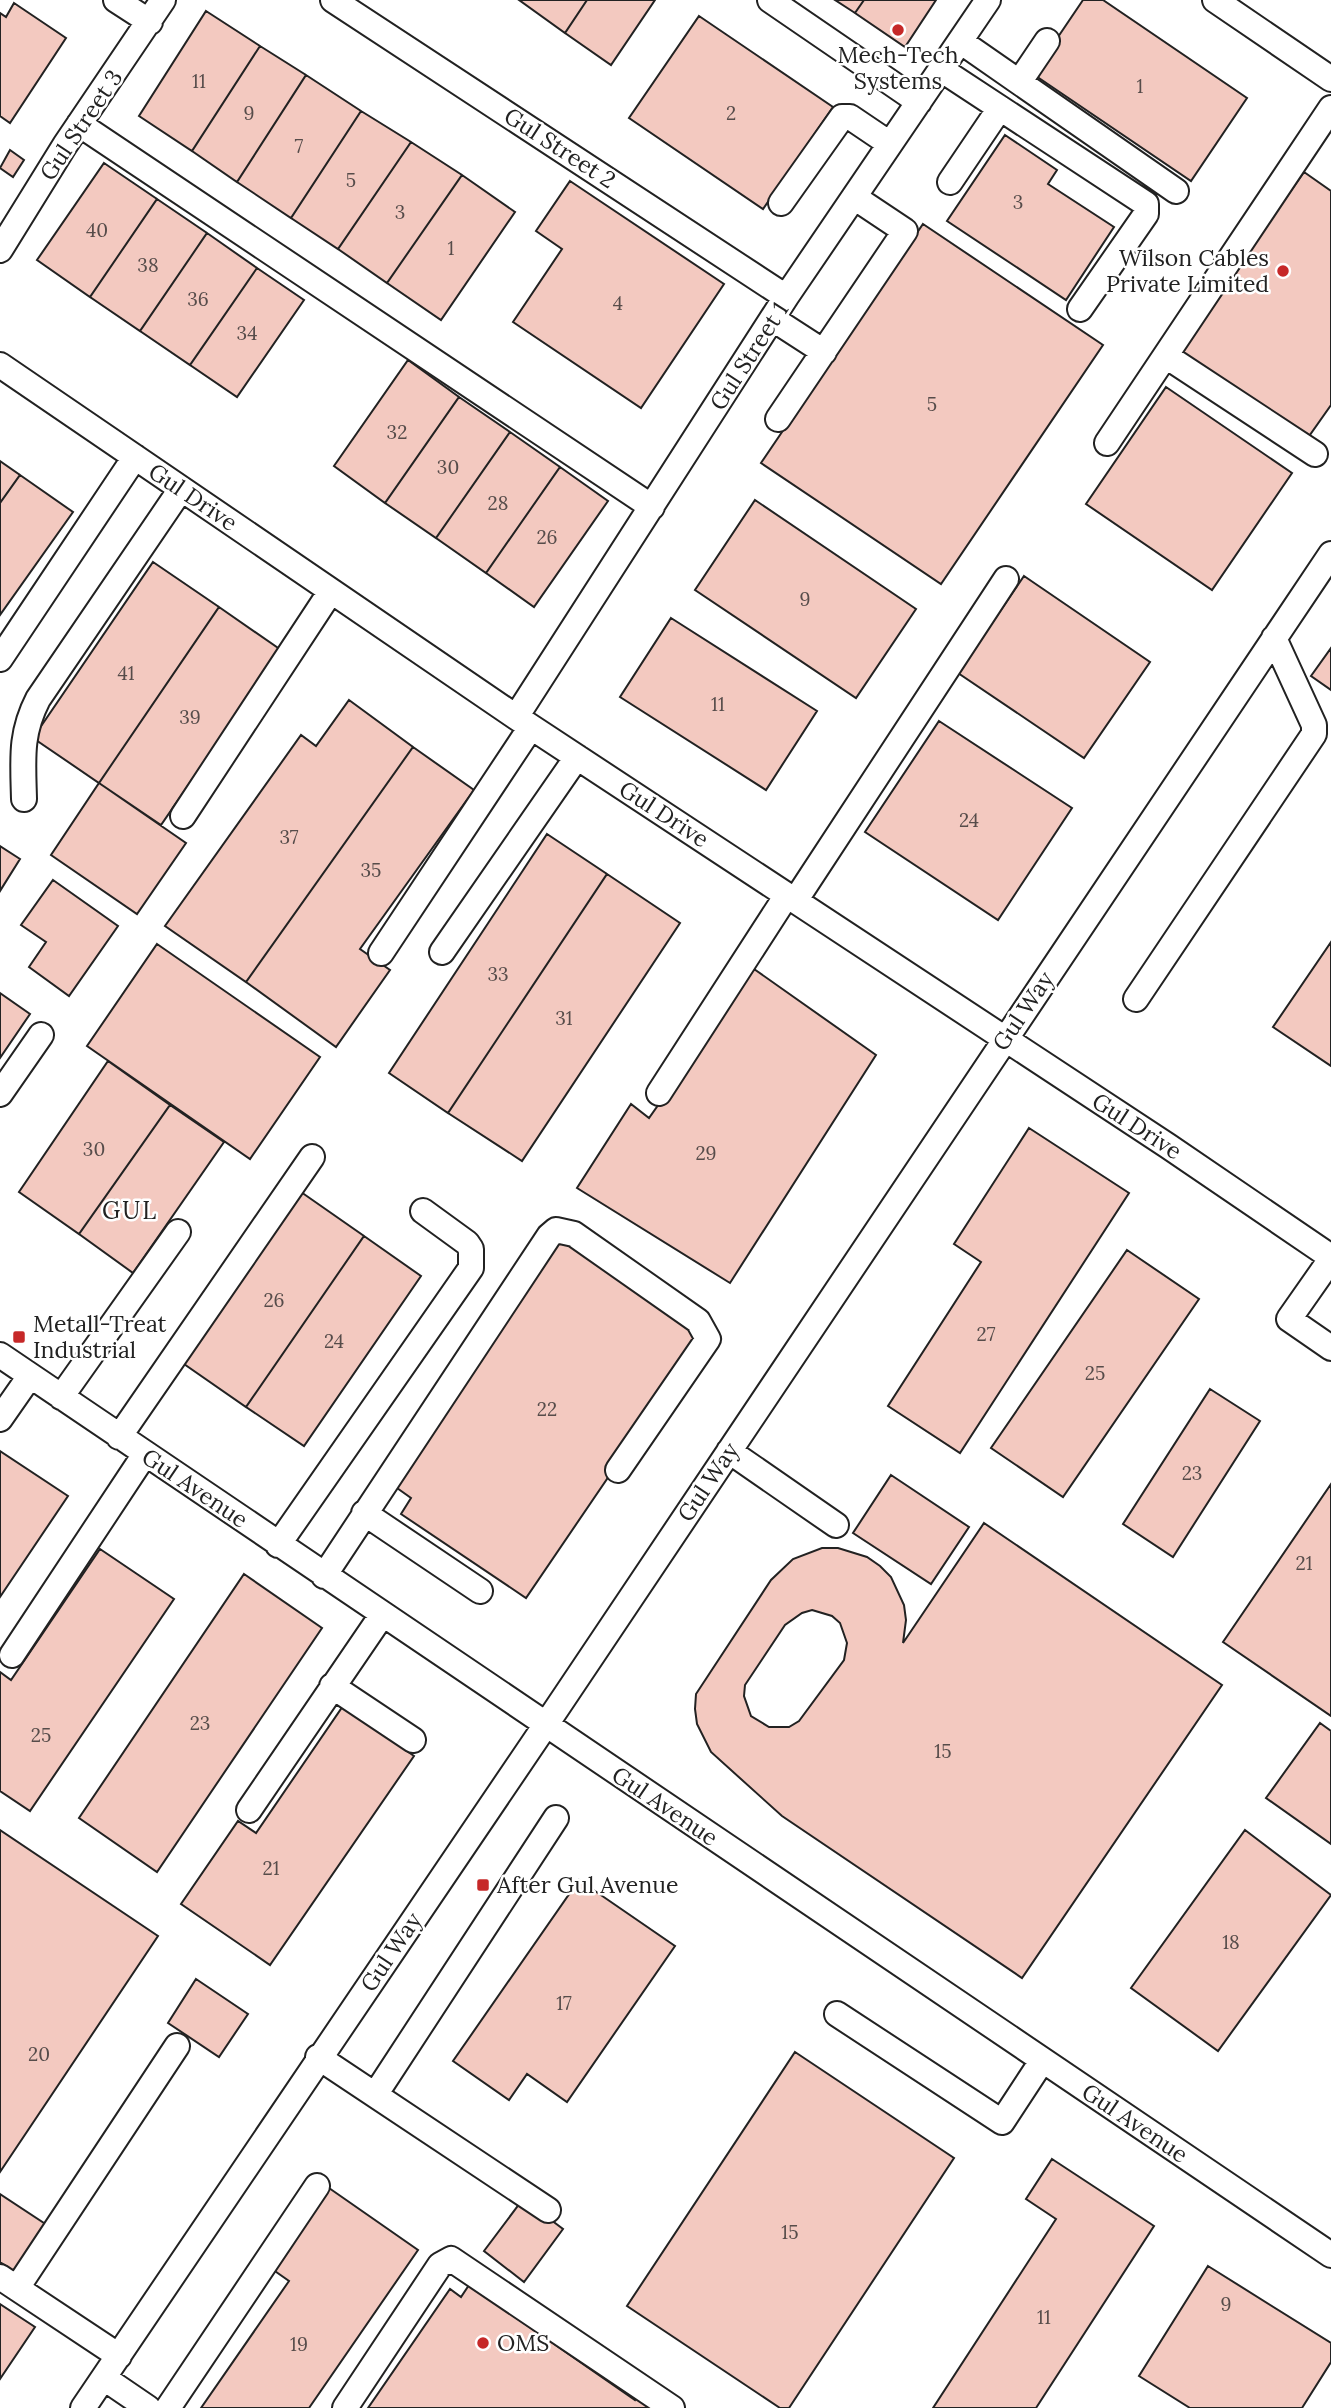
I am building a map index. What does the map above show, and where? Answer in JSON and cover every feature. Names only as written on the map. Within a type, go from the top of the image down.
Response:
[{"type":"street","name":"Gul Street 3","points":[[0,250],[79,124],[163,0]]},
{"type":"street","name":"Gul Street 2","points":[[333,0],[786,297]]},
{"type":"street","points":[[770,0],[919,102]]},
{"type":"street","name":"Gul Street 1","points":[[381,953],[652,507],[786,297],[988,0]]},
{"type":"street","points":[[1215,0],[1331,79]]},
{"type":"street","points":[[120,1],[150,22]]},
{"type":"street","points":[[960,41],[1176,191]]},
{"type":"street","points":[[1020,81],[1047,41]]},
{"type":"street","points":[[942,70],[1146,204],[1146,214],[1080,309]]},
{"type":"street","points":[[950,182],[1000,108]]},
{"type":"street","points":[[1107,443],[1331,108]]},
{"type":"street","points":[[781,203],[842,117],[850,117],[890,144]]},
{"type":"street","points":[[79,124],[652,507]]},
{"type":"street","points":[[778,419],[905,231],[854,197]]},
{"type":"street","points":[[773,319],[824,352]]},
{"type":"street","points":[[1166,356],[1315,454]]},
{"type":"street","name":"Gul Drive","points":[[0,365],[523,722],[1004,1038],[1331,1258]]},
{"type":"street","points":[[0,659],[135,457]]},
{"type":"street","points":[[24,799],[23,738],[26,722],[38,699],[181,489]]},
{"type":"street","name":"Gul Way","points":[[83,2408],[318,2057],[545,1727],[1004,1038],[1331,554]]},
{"type":"street","points":[[659,1093],[1006,579]]},
{"type":"street","points":[[183,816],[331,591]]},
{"type":"street","points":[[1136,999],[1314,734],[1314,724],[1274,638]]},
{"type":"street","points":[[442,953],[577,757]]},
{"type":"street","points":[[0,1094],[41,1035]]},
{"type":"street","points":[[119,1437],[312,1157]]},
{"type":"street","points":[[278,1545],[471,1268],[471,1249],[467,1242],[423,1211]]},
{"type":"street","points":[[324,1576],[549,1236],[556,1230],[574,1234],[687,1313],[698,1321],[708,1339],[618,1470]]},
{"type":"street","points":[[61,1397],[178,1232]]},
{"type":"street","points":[[1331,1258],[1289,1319],[1331,1349]]},
{"type":"street","name":"Gul Avenue","points":[[0,1355],[545,1727],[1331,2255]]},
{"type":"street","points":[[0,1419],[30,1376]]},
{"type":"street","points":[[729,1451],[836,1525]]},
{"type":"street","points":[[12,1655],[145,1454]]},
{"type":"street","points":[[364,1513],[480,1591]]},
{"type":"street","points":[[249,1810],[382,1615]]},
{"type":"street","points":[[332,1686],[413,1740]]},
{"type":"street","points":[[375,2095],[556,1818]]},
{"type":"street","points":[[837,2014],[1002,2122],[1042,2061]]},
{"type":"street","points":[[119,2356],[8,2283],[177,2046]]},
{"type":"street","points":[[318,2057],[548,2210]]},
{"type":"street","points":[[168,2408],[317,2186]]},
{"type":"street","points":[[345,2408],[440,2265],[451,2259],[673,2408]]},
{"type":"street","points":[[104,2378],[148,2408]]},
{"type":"building","points":[[519,0],[587,0],[565,33]]},
{"type":"building","points":[[587,0],[655,0],[611,65],[565,33]]},
{"type":"building","points":[[835,0],[864,0],[855,13]]},
{"type":"building","name":"Mech-Tech Systems","points":[[864,0],[936,0],[905,47],[855,13]]},
{"type":"building","points":[[1083,0],[1103,0],[1247,98],[1191,181],[1033,74]]},
{"type":"building","points":[[14,3],[66,38],[10,123],[0,116],[0,13],[6,17]]},
{"type":"building","points":[[206,11],[260,46],[192,151],[139,116]]},
{"type":"building","points":[[699,16],[833,107],[763,209],[629,118]]},
{"type":"building","points":[[260,46],[306,75],[237,182],[192,151]]},
{"type":"building","points":[[306,75],[361,111],[291,218],[237,182]]},
{"type":"building","points":[[361,111],[411,142],[338,249],[291,218]]},
{"type":"building","points":[[1005,135],[1057,170],[1048,184],[1114,227],[1066,300],[947,221]]},
{"type":"building","points":[[411,142],[462,175],[387,283],[338,249]]},
{"type":"building","points":[[10,150],[24,160],[13,177],[0,168]]},
{"type":"building","points":[[104,163],[157,199],[90,297],[37,260]]},
{"type":"building","name":"Wilson Cables Private Limited","points":[[1304,172],[1331,191],[1331,405],[1307,439],[1179,350]]},
{"type":"building","points":[[462,175],[515,212],[441,320],[387,283]]},
{"type":"building","points":[[570,181],[724,284],[641,408],[513,322],[562,249],[536,231]]},
{"type":"building","points":[[157,199],[207,233],[140,331],[90,297]]},
{"type":"building","points":[[923,224],[1103,345],[941,584],[761,463]]},
{"type":"building","points":[[207,233],[257,268],[190,365],[140,331]]},
{"type":"building","points":[[257,268],[304,300],[237,397],[190,365]]},
{"type":"building","points":[[408,360],[459,397],[385,503],[334,466]]},
{"type":"building","points":[[1166,387],[1292,473],[1212,590],[1086,504]]},
{"type":"building","points":[[459,397],[510,432],[436,538],[385,503]]},
{"type":"building","points":[[510,432],[560,467],[486,573],[436,538]]},
{"type":"building","points":[[0,461],[20,475],[0,503]]},
{"type":"building","points":[[560,467],[608,501],[534,607],[486,573]]},
{"type":"building","points":[[20,475],[73,512],[0,615],[0,503]]},
{"type":"building","points":[[755,500],[916,609],[856,698],[695,590]]},
{"type":"building","points":[[153,562],[219,607],[99,783],[33,738]]},
{"type":"building","points":[[1024,576],[1150,662],[1084,758],[958,673]]},
{"type":"building","points":[[219,607],[281,650],[161,825],[99,783]]},
{"type":"building","points":[[671,618],[817,711],[766,790],[620,697]]},
{"type":"building","points":[[1331,648],[1331,690],[1311,676]]},
{"type":"building","points":[[349,700],[413,747],[246,982],[165,926],[301,735],[316,746]]},
{"type":"building","points":[[939,721],[1072,808],[998,920],[865,832]]},
{"type":"building","points":[[413,747],[474,790],[360,949],[390,970],[336,1047],[246,982]]},
{"type":"building","points":[[99,783],[186,843],[137,914],[51,855]]},
{"type":"building","points":[[547,834],[607,874],[448,1113],[389,1073]]},
{"type":"building","points":[[0,846],[20,859],[0,891]]},
{"type":"building","points":[[607,874],[680,923],[522,1161],[448,1113]]},
{"type":"building","points":[[53,880],[118,926],[69,996],[29,967],[46,942],[21,925]]},
{"type":"building","points":[[1331,942],[1331,1066],[1273,1027]]},
{"type":"building","points":[[157,944],[320,1057],[250,1159],[87,1046]]},
{"type":"building","points":[[754,969],[876,1055],[730,1283],[577,1188],[631,1104],[649,1118]]},
{"type":"building","points":[[0,993],[30,1014],[0,1058]]},
{"type":"building","points":[[108,1061],[170,1105],[79,1234],[19,1192]]},
{"type":"building","points":[[170,1105],[224,1142],[133,1273],[79,1234]]},
{"type":"building","points":[[1029,1128],[1129,1193],[960,1453],[888,1406],[981,1262],[954,1244]]},
{"type":"building","points":[[301,1192],[364,1236],[246,1407],[184,1364]]},
{"type":"building","points":[[558,1234],[705,1335],[526,1598],[401,1514],[411,1498],[390,1483]]},
{"type":"building","points":[[364,1236],[421,1276],[304,1446],[246,1407]]},
{"type":"building","points":[[1127,1250],[1199,1299],[1063,1497],[991,1448]]},
{"type":"building","points":[[1210,1389],[1260,1421],[1173,1557],[1123,1524]]},
{"type":"building","points":[[0,1451],[68,1496],[0,1597]]},
{"type":"building","points":[[891,1475],[969,1527],[931,1584],[853,1533]]},
{"type":"building","points":[[1331,1484],[1331,1716],[1223,1642]]},
{"type":"building","points":[[984,1523],[1222,1685],[1022,1978],[782,1816],[711,1752],[697,1724],[696,1694],[771,1580],[793,1559],[822,1548],[838,1548],[867,1557],[880,1566],[891,1577],[904,1605],[906,1620],[903,1643]],"holes":[[[812,1610],[832,1616],[840,1623],[847,1643],[844,1660],[799,1721],[789,1727],[769,1727],[751,1716],[744,1696],[745,1685],[785,1625],[802,1613]]]},
{"type":"building","points":[[100,1549],[174,1599],[30,1811],[0,1791],[0,1672],[11,1680]]},
{"type":"building","points":[[244,1574],[322,1628],[157,1872],[79,1818]]},
{"type":"building","points":[[343,1706],[414,1756],[270,1965],[181,1904],[238,1821],[256,1833]]},
{"type":"building","points":[[1320,1723],[1331,1731],[1331,1844],[1266,1798]]},
{"type":"building","points":[[0,1830],[158,1936],[0,2172]]},
{"type":"building","points":[[1245,1830],[1331,1895],[1218,2051],[1131,1988]]},
{"type":"building","points":[[579,1880],[675,1946],[567,2102],[527,2074],[509,2100],[453,2061]]},
{"type":"building","points":[[196,1979],[248,2014],[219,2057],[168,2023]]},
{"type":"building","points":[[795,2052],[954,2158],[789,2408],[780,2408],[627,2306]]},
{"type":"building","points":[[1052,2159],[1154,2226],[1036,2408],[933,2408],[1056,2219],[1026,2199]]},
{"type":"building","points":[[329,2188],[418,2250],[309,2408],[201,2408],[289,2281],[272,2269]]},
{"type":"building","points":[[0,2194],[53,2229],[21,2276],[0,2262]]},
{"type":"building","points":[[523,2199],[563,2229],[524,2282],[484,2251]]},
{"type":"building","points":[[1208,2266],[1331,2343],[1331,2362],[1302,2408],[1190,2408],[1139,2376]]},
{"type":"building","name":"OMS","points":[[469,2285],[635,2400],[642,2389],[669,2408],[368,2408],[450,2289],[461,2297]]},
{"type":"building","points":[[0,2304],[35,2327],[0,2379]]},
{"type":"place","name":"Mech-Tech Systems","points":[[898,30]]},
{"type":"place","name":"Wilson Cables Private Limited","points":[[1283,271]]},
{"type":"place","name":"Metall-Treat Industrial","points":[[19,1337]]},
{"type":"place","name":"After Gul Avenue","points":[[483,1885]]},
{"type":"place","name":"OMS","points":[[483,2343]]},
{"type":"district","name":"GUL","points":[[130,1211]]}]
